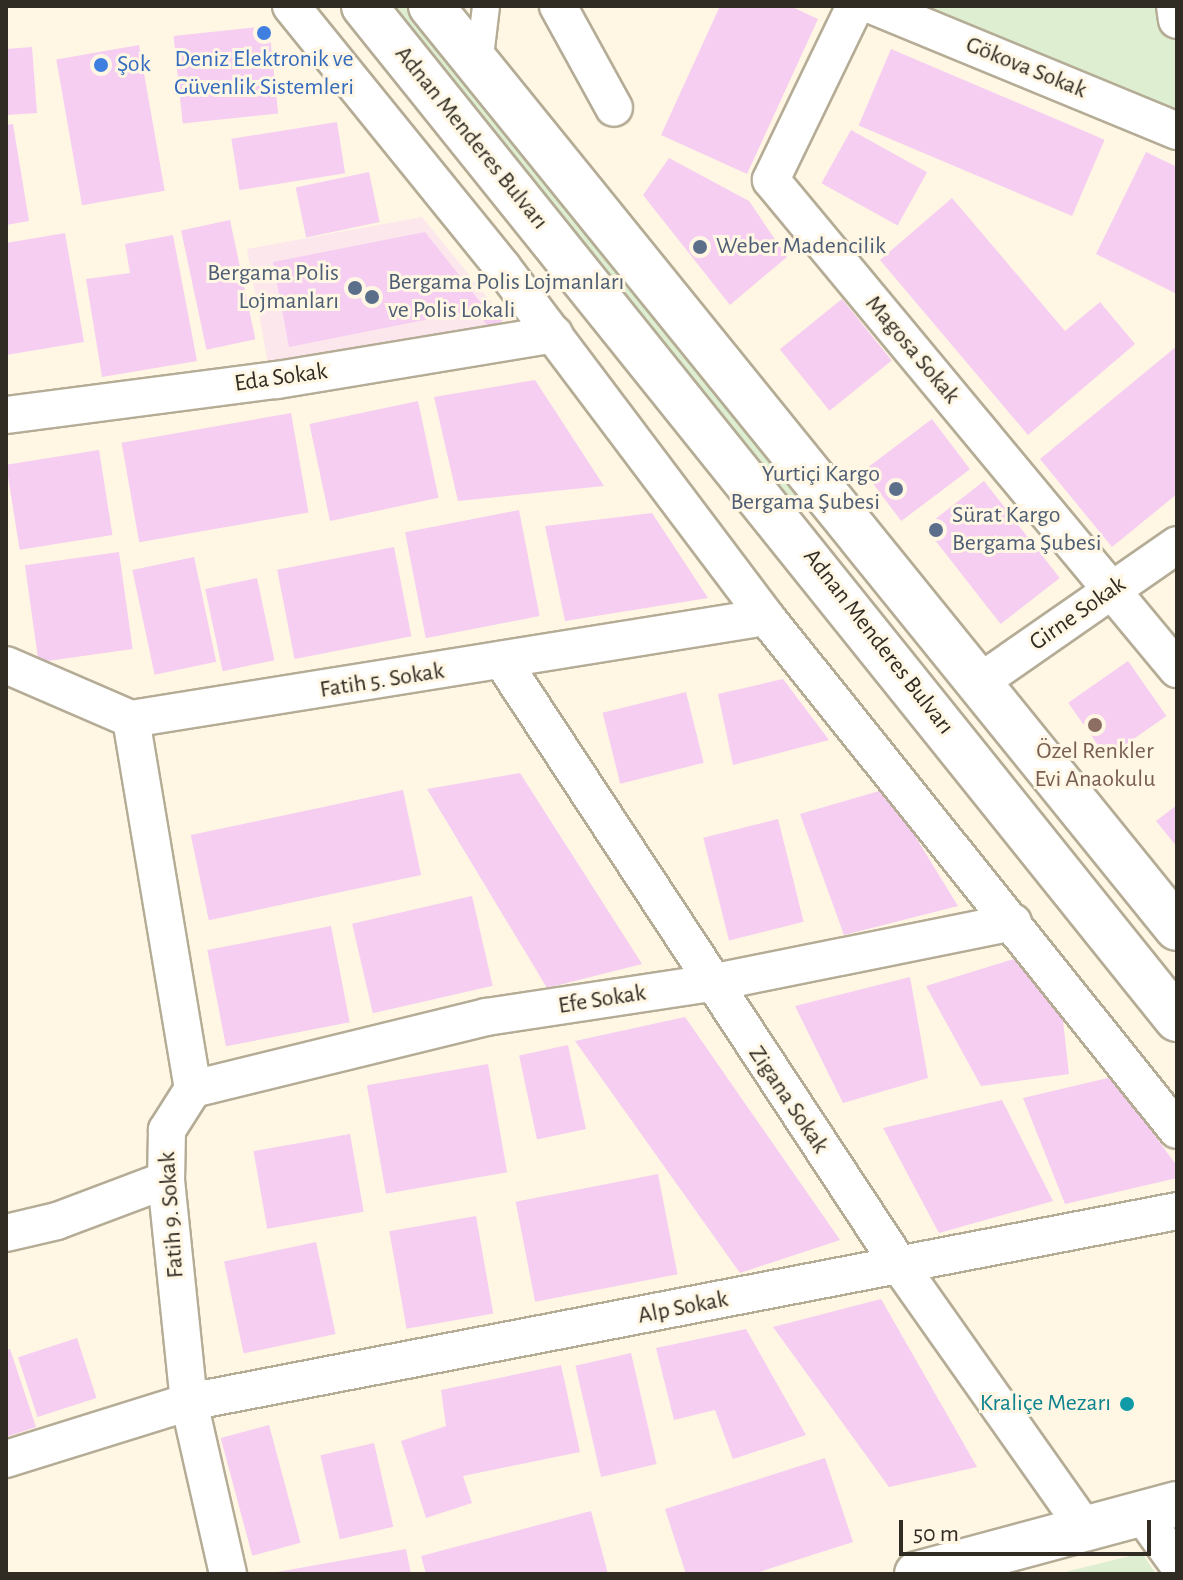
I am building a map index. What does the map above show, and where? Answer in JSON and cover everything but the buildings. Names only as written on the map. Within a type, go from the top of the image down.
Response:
[{"type":"main road","name":"Adnan Menderes Bulvarı","points":[[364,6],[1177,1019]]},
{"type":"main road","points":[[431,6],[1177,928]]},
{"type":"main road","points":[[917,1574],[1160,1510]]},
{"type":"street","points":[[291,6],[554,334],[766,617],[1177,1130]]},
{"type":"street","points":[[479,65],[486,6]]},
{"type":"street","points":[[558,6],[614,108]]},
{"type":"street","name":"Magosa Sokak","points":[[855,6],[771,180],[1177,669]]},
{"type":"street","name":"Gökova Sokak","points":[[874,6],[1177,131]]},
{"type":"street","points":[[1175,6],[1177,20]]},
{"type":"street","name":"Eda Sokak","points":[[6,415],[277,380],[554,334]]},
{"type":"street","name":"Girne Sokak","points":[[980,682],[1177,545]]},
{"type":"street","name":"Fatih 5. Sokak","points":[[131,719],[503,662],[766,617]]},
{"type":"street","name":"Zigana Sokak","points":[[503,662],[711,983],[900,1266],[1086,1530]]},
{"type":"street","points":[[6,665],[131,719],[193,1089]]},
{"type":"street","name":"Efe Sokak","points":[[193,1089],[486,1017],[711,983],[1013,922]]},
{"type":"street","name":"Fatih 9. Sokak","points":[[193,1089],[167,1130],[166,1180],[189,1402],[228,1574]]},
{"type":"street","points":[[6,1233],[57,1221],[166,1180]]},
{"type":"street","name":"Alp Sokak","points":[[6,1459],[189,1402],[1177,1211]]},
{"type":"street","points":[[1160,1510],[1177,1563]]},
{"type":"shaded area","name":"Bergama Polis Lojmanları ve Polis Lokali","points":[[422,217],[505,319],[491,330],[269,369],[247,249]]},
{"type":"green space","points":[[379,6],[414,6],[794,477],[796,518]]},
{"type":"green space","points":[[874,6],[1175,6],[1177,131]]},
{"type":"green space","points":[[1142,1553],[1156,1574],[1057,1574]]},
{"type":"place","name":"Deniz Elektronik ve Güvenlik Sistemleri","points":[[264,33]]},
{"type":"place","name":"Şok","points":[[101,65]]},
{"type":"place","name":"Weber Madencilik","points":[[700,247]]},
{"type":"place","name":"Bergama Polis Lojmanları","points":[[355,288]]},
{"type":"place","name":"Bergama Polis Lojmanları ve Polis Lokali","points":[[372,297]]},
{"type":"place","name":"Yurtiçi Kargo Bergama Şubesi","points":[[896,489]]},
{"type":"place","name":"Sürat Kargo Bergama Şubesi","points":[[936,530]]},
{"type":"place","name":"Özel Renkler Evi Anaokulu","points":[[1095,725]]},
{"type":"place","name":"Kraliçe Mezarı","points":[[1127,1404]]}]
